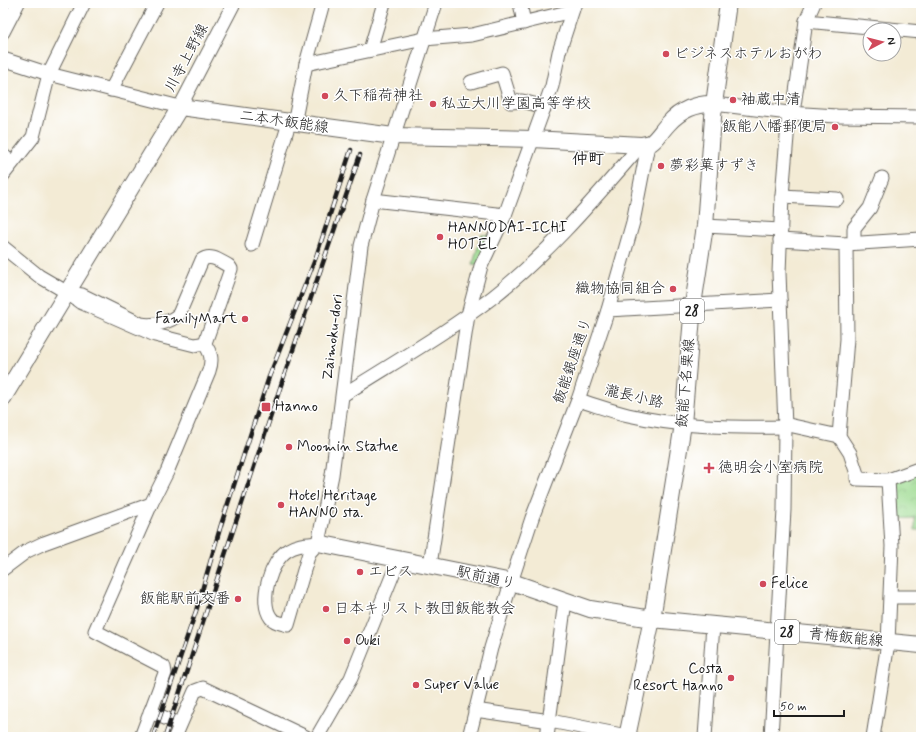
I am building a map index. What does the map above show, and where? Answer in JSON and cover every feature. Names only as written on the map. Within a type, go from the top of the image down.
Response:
[{"type":"main road","name":"飯能下名栗線","points":[[629,737],[652,619],[683,424],[693,305],[704,226],[714,104],[728,3]]},
{"type":"main road","points":[[645,145],[655,141],[675,116],[694,106],[714,104]]},
{"type":"main road","name":"二本木飯能線","points":[[180,107],[393,136],[533,139],[645,145]]},
{"type":"main road","points":[[3,398],[180,107]]},
{"type":"main road","name":"駅前通り","points":[[318,544],[512,582],[565,601],[603,612],[652,619]]},
{"type":"main road","name":"青梅飯能線","points":[[652,619],[921,645]]},
{"type":"street","points":[[3,32],[18,3]]},
{"type":"street","points":[[3,175],[8,159],[33,137],[49,74],[84,3]]},
{"type":"street","points":[[111,90],[157,3]]},
{"type":"street","name":"川寺上野線","points":[[180,107],[234,3]]},
{"type":"street","points":[[252,245],[292,123],[306,64],[323,3]]},
{"type":"street","points":[[370,50],[384,3]]},
{"type":"street","name":"Zaimoku-dori","points":[[318,544],[332,475],[361,246],[393,136],[436,3]]},
{"type":"street","points":[[520,3],[524,23]]},
{"type":"street","points":[[771,737],[784,510],[785,426],[780,300],[780,235],[782,196],[791,113],[806,20],[814,3]]},
{"type":"street","points":[[306,64],[424,39],[472,35],[524,23],[574,7]]},
{"type":"street","points":[[430,565],[468,315],[481,266],[505,215],[545,107],[552,86],[559,52],[574,7]]},
{"type":"street","points":[[806,20],[921,32]]},
{"type":"street","points":[[3,60],[49,74],[180,107]]},
{"type":"street","points":[[471,82],[502,73],[511,102],[522,101],[545,107]]},
{"type":"street","points":[[714,104],[791,113],[836,116],[921,117]]},
{"type":"street","points":[[343,395],[468,315],[521,273],[564,233],[645,145]]},
{"type":"street","name":"飯能銀座通り","points":[[469,737],[491,648],[532,518],[578,400],[608,310],[633,222],[645,145]]},
{"type":"street","points":[[882,178],[870,208],[854,228],[850,243],[847,339],[839,436],[850,453],[857,474],[857,479],[888,480],[921,468]]},
{"type":"street","points":[[782,196],[837,198]]},
{"type":"street","points":[[374,200],[505,215]]},
{"type":"street","points":[[704,226],[850,243],[921,239]]},
{"type":"street","points":[[3,247],[39,276],[80,302],[155,335],[195,345],[204,343]]},
{"type":"street","points":[[68,293],[82,295],[141,324],[150,325],[162,323],[175,318],[179,314],[202,260],[206,257],[212,257],[229,266],[231,269],[204,343]]},
{"type":"street","points":[[608,310],[780,300]]},
{"type":"street","points":[[141,737],[165,673],[164,667],[95,631],[164,478],[209,371],[212,362],[211,355],[204,343]]},
{"type":"street","name":"瀧長小路","points":[[578,400],[629,415],[683,424],[735,428],[785,426],[839,436]]},
{"type":"street","points":[[873,737],[888,643],[892,539],[888,480]]},
{"type":"street","points":[[3,569],[27,551],[44,543],[151,504]]},
{"type":"street","points":[[318,544],[309,553],[288,625],[275,621],[267,611],[266,602],[268,584],[278,558],[288,550],[303,545],[318,544]]},
{"type":"street","points":[[317,737],[351,678],[399,559]]},
{"type":"street","points":[[890,596],[921,597]]},
{"type":"street","points":[[546,737],[550,721],[565,601]]},
{"type":"street","points":[[706,737],[713,625]]},
{"type":"street","points":[[175,737],[195,691],[203,688],[306,737]]},
{"type":"street","points":[[475,710],[550,721],[629,737]]},
{"type":"street","points":[[150,712],[180,724]]},
{"type":"green space","points":[[481,235],[496,235],[481,266],[473,264]]},
{"type":"green space","points":[[921,468],[921,530],[915,530],[915,518],[891,519],[888,480]]},
{"type":"railway","points":[[153,737],[196,611],[221,525],[269,377],[316,257],[351,150]]},
{"type":"railway","points":[[165,737],[282,382],[360,155]]},
{"type":"place","name":"ビジネスホテルおがわ","points":[[666,54]]},
{"type":"place","name":"久下稲荷神社","points":[[325,96]]},
{"type":"place","name":"袖蔵中清","points":[[733,100]]},
{"type":"place","name":"私立大川学園高等学校","points":[[433,104]]},
{"type":"place","name":"飯能八幡郵便局","points":[[835,127]]},
{"type":"place","name":"夢彩菓すずき","points":[[661,166]]},
{"type":"place","name":"HANNODAI-ICHI HOTEL","points":[[440,237]]},
{"type":"place","name":"織物協同組合","points":[[673,289]]},
{"type":"place","name":"FamilyMart","points":[[245,319]]},
{"type":"place","name":"Hanno","points":[[266,407]]},
{"type":"place","name":"Moomin Statue","points":[[289,447]]},
{"type":"place","name":"徳明会小室病院","points":[[709,468]]},
{"type":"place","name":"Hotel Heritage HANNO sta.","points":[[281,505]]},
{"type":"place","name":"エビス","points":[[360,572]]},
{"type":"place","name":"Felice","points":[[763,584]]},
{"type":"place","name":"飯能駅前交番","points":[[238,599]]},
{"type":"place","name":"日本キリスト教団飯能教会","points":[[326,609]]},
{"type":"place","name":"Ouki","points":[[347,641]]},
{"type":"place","name":"Costa Resort Hanno","points":[[731,678]]},
{"type":"place","name":"Super Value","points":[[416,685]]},
{"type":"district","name":"仲町","points":[[588,159]]}]
